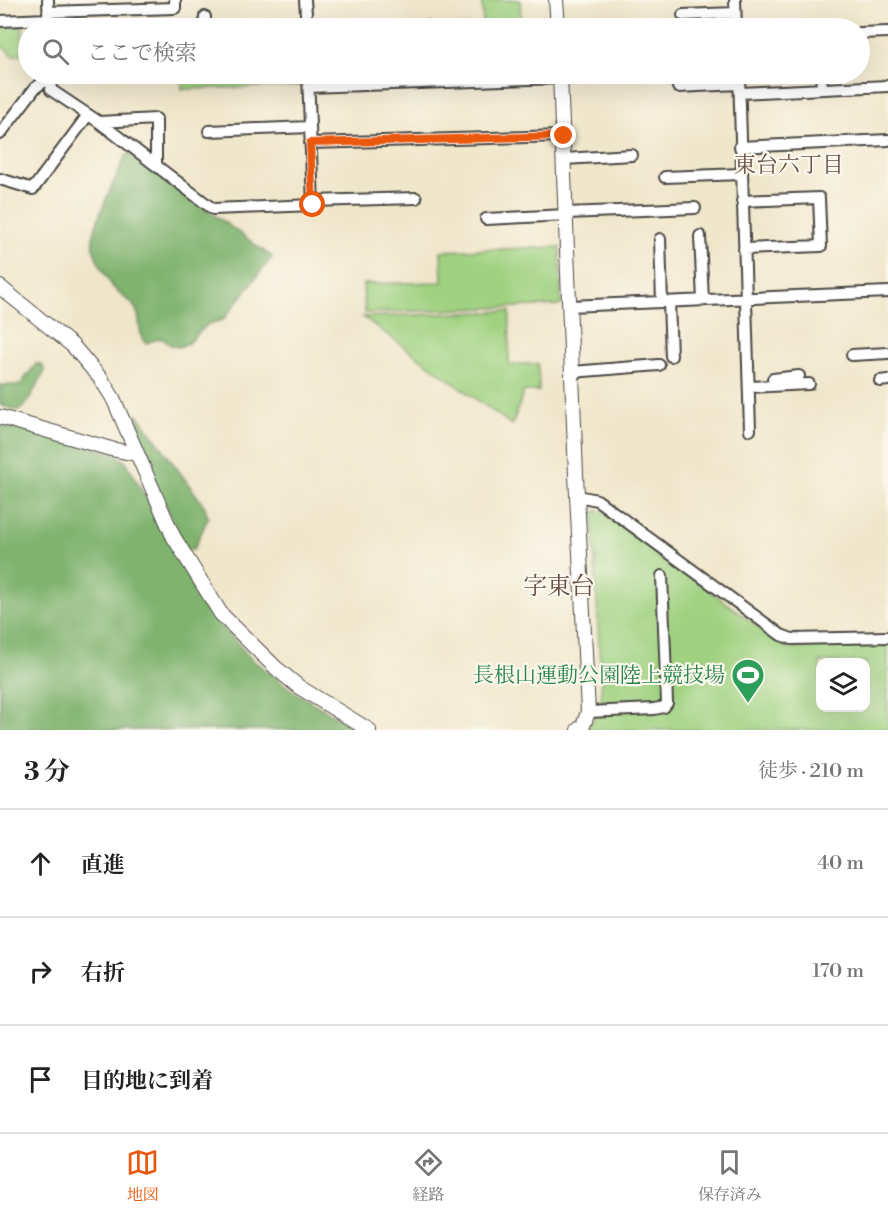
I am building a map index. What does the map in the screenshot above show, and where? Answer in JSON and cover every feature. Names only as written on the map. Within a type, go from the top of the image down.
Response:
[{"type":"street","points":[[24,18],[175,8],[175,0]]},
{"type":"street","points":[[305,0],[306,18]]},
{"type":"street","points":[[556,0],[557,18]]},
{"type":"street","points":[[735,0],[735,18]]},
{"type":"street","points":[[683,15],[735,13]]},
{"type":"street","points":[[0,21],[18,19]]},
{"type":"street","points":[[870,33],[888,32]]},
{"type":"street","points":[[0,134],[40,84]]},
{"type":"street","points":[[50,84],[51,90],[99,122],[213,209],[313,205],[309,84]]},
{"type":"street","points":[[309,87],[377,84]]},
{"type":"street","points":[[561,84],[588,712],[583,726],[578,730]]},
{"type":"street","points":[[678,84],[678,87],[739,84],[822,89],[888,86]]},
{"type":"street","points":[[739,84],[750,430]]},
{"type":"street","points":[[822,84],[822,89]]},
{"type":"street","points":[[0,178],[33,189],[88,115]]},
{"type":"street","points":[[99,122],[156,119],[156,165]]},
{"type":"street","points":[[209,131],[310,127]]},
{"type":"street","points":[[310,143],[564,136]]},
{"type":"street","points":[[740,147],[888,140]]},
{"type":"street","points":[[564,159],[632,155]]},
{"type":"street","points":[[664,177],[741,174]]},
{"type":"street","points":[[312,201],[416,198]]},
{"type":"street","points":[[742,201],[819,198],[821,246],[744,249]]},
{"type":"street","points":[[486,219],[695,208]]},
{"type":"street","points":[[699,236],[703,300]]},
{"type":"street","points":[[660,239],[671,356]]},
{"type":"street","points":[[0,287],[73,346],[101,380],[113,398],[173,536],[221,614],[276,668],[299,687],[369,730]]},
{"type":"street","points":[[569,306],[888,292]]},
{"type":"street","points":[[852,355],[888,353]]},
{"type":"street","points":[[572,372],[659,365]]},
{"type":"street","points":[[748,384],[799,376]]},
{"type":"street","points":[[748,384],[809,384]]},
{"type":"street","points":[[0,417],[136,454]]},
{"type":"street","points":[[578,496],[597,500],[781,635],[792,639],[888,637]]},
{"type":"street","points":[[588,712],[654,709],[667,704],[662,576]]},
{"type":"green space","points":[[482,0],[520,0],[521,18],[483,18]]},
{"type":"green space","points":[[18,26],[18,55],[13,56],[0,44],[0,27]]},
{"type":"green space","points":[[182,84],[306,84],[306,86],[182,89]]},
{"type":"green space","points":[[130,153],[272,257],[223,320],[208,324],[188,343],[179,347],[161,338],[146,343],[141,334],[136,309],[112,286],[95,254],[93,236],[100,214],[125,157]]},
{"type":"green space","points":[[560,247],[561,305],[365,313],[363,284],[442,282],[441,251]]},
{"type":"green space","points":[[510,311],[509,364],[538,364],[539,391],[524,391],[512,425],[363,317]]},
{"type":"green space","points":[[36,364],[41,364],[45,371],[26,405],[18,411],[0,405],[0,385],[20,385]]},
{"type":"green space","points":[[134,415],[139,416],[205,507],[208,518],[194,549],[188,549],[183,544],[135,435],[130,420]]},
{"type":"green space","points":[[0,424],[114,453],[127,463],[204,605],[250,658],[294,692],[359,730],[0,730]]},
{"type":"green space","points":[[597,511],[603,512],[787,648],[888,645],[888,730],[587,730],[602,706],[593,520]]},
{"type":"place","name":"長根山運動公園陸上競技場","points":[[748,704]]},
{"type":"district","name":"東台六丁目","points":[[789,164]]},
{"type":"district","name":"字東台","points":[[559,586]]},
{"type":"route","points":[[313,205],[310,143],[564,136]]}]
